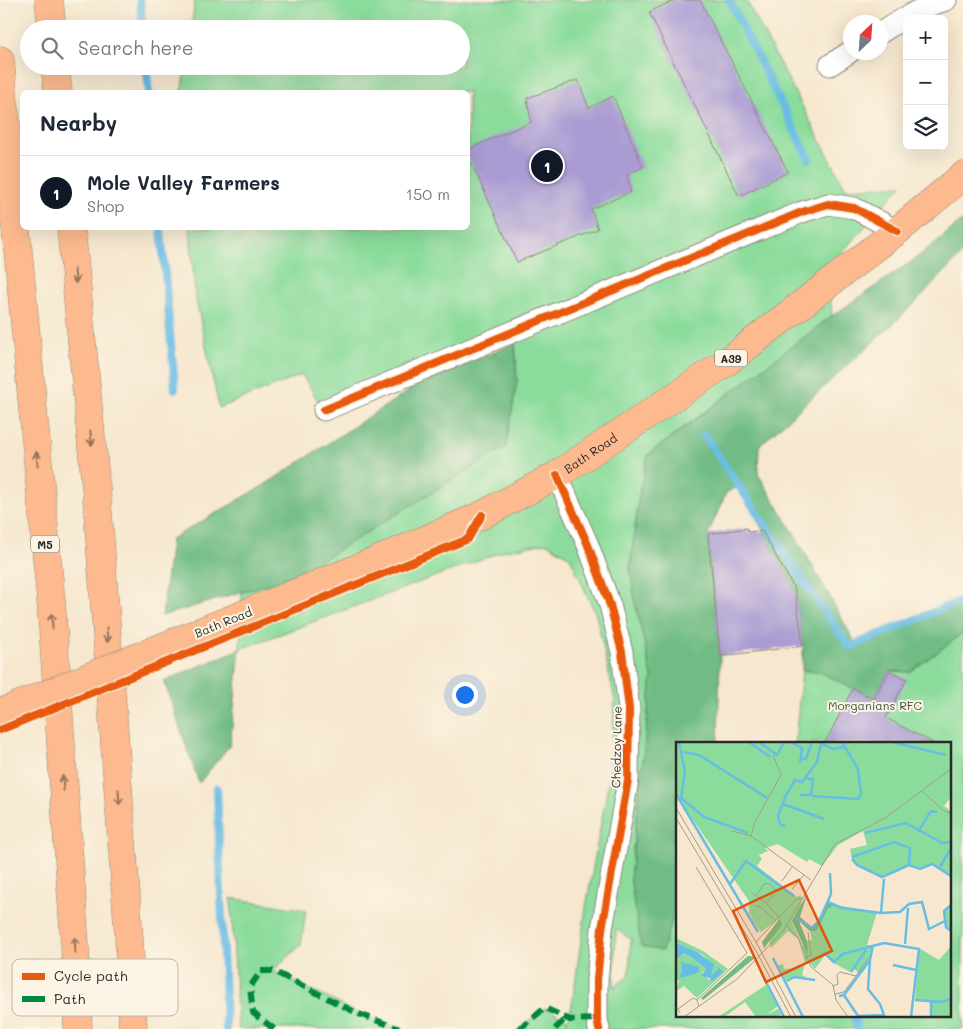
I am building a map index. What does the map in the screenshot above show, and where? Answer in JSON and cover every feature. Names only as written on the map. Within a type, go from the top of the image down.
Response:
[{"type":"main road","points":[[49,0],[51,20]]},
{"type":"main road","name":"M5","points":[[0,60],[50,601],[75,959]]},
{"type":"main road","points":[[57,75],[58,90]]},
{"type":"main road","name":"Bath Road","points":[[0,713],[383,558],[482,515],[556,475],[724,364],[897,231],[963,176]]},
{"type":"main road","points":[[71,230],[96,499],[130,959]]},
{"type":"main road","name":"M5","points":[[77,1016],[78,1029]]},
{"type":"main road","points":[[132,1016],[133,1029]]},
{"type":"street","points":[[888,28],[908,15],[936,2],[946,0]]},
{"type":"street","points":[[830,65],[843,57]]},
{"type":"street","points":[[324,410],[802,212],[828,204],[854,208],[897,231]]},
{"type":"street","name":"Chedzoy Lane","points":[[556,475],[588,545],[610,605],[622,652],[629,709],[628,780],[602,929],[597,980],[597,1019],[599,1029]]},
{"type":"green space","points":[[195,0],[746,0],[846,189],[902,185],[828,268],[832,316],[648,455],[640,489],[630,567],[635,602],[652,677],[630,878],[676,755],[676,1016],[950,1016],[950,742],[795,742],[802,670],[822,673],[857,669],[910,672],[963,633],[963,1029],[587,1029],[566,1025],[565,1029],[519,1029],[545,1008],[566,1018],[567,1023],[572,1004],[586,907],[610,773],[615,700],[596,615],[570,557],[547,543],[506,550],[240,649],[242,592],[274,582],[517,382],[515,331],[324,410],[302,375],[219,408],[195,295],[190,230],[470,230],[470,90],[182,90],[185,75],[470,75],[470,20],[192,20]],"holes":[[[616,929],[631,939],[629,976],[614,987]]]},
{"type":"green space","points":[[963,220],[963,253],[907,311],[759,446],[758,474],[794,533],[856,644],[963,600],[963,633],[910,672],[890,671],[874,699],[822,673],[802,670],[803,646],[795,590],[739,486],[726,493],[708,534],[720,656],[718,742],[676,742],[676,907],[662,951],[641,946],[630,878],[652,677],[635,602],[630,567],[640,489],[648,455],[832,316],[915,259]]},
{"type":"green space","points":[[515,343],[517,382],[506,447],[309,568],[274,582],[162,616],[171,539],[263,486],[416,386]]},
{"type":"green space","points":[[240,649],[230,745],[199,783],[164,681]]},
{"type":"green space","points":[[231,898],[306,910],[301,945],[273,971],[359,1014],[400,1029],[238,1029]]},
{"type":"building","points":[[675,0],[700,0],[788,172],[739,196],[649,12]]},
{"type":"building","points":[[578,80],[589,108],[613,96],[643,167],[627,175],[631,192],[591,209],[598,229],[517,262],[470,160],[470,148],[531,122],[527,98]]},
{"type":"building","points":[[747,528],[748,532],[762,531],[795,590],[803,646],[720,656],[708,534]]},
{"type":"building","name":"Morganians RFC","points":[[890,671],[907,679],[886,718],[931,742],[826,742],[853,688],[874,699]]},
{"type":"waterway","points":[[140,0],[142,20]]},
{"type":"waterway","points":[[729,0],[809,159]]},
{"type":"waterway","points":[[147,75],[149,90]]},
{"type":"waterway","points":[[161,230],[175,389]]},
{"type":"waterway","points":[[704,435],[849,647],[963,600]]},
{"type":"waterway","points":[[217,788],[226,1029]]},
{"type":"waterway","points":[[854,1016],[857,1029]]},
{"type":"marked path","points":[[274,1029],[253,1013],[250,987],[261,971],[273,971],[359,1014],[400,1029]]},
{"type":"marked path","points":[[519,1029],[545,1008],[570,1020],[597,1019]]},
{"type":"marked path","points":[[555,1029],[566,1018]]},
{"type":"cycle path","points":[[324,410],[802,212],[828,204],[854,208],[897,231]]},
{"type":"cycle path","points":[[557,475],[588,545],[610,605],[622,652],[629,709],[628,780],[602,929],[597,980],[597,1019],[599,1029]]},
{"type":"cycle path","points":[[0,730],[468,539],[482,515]]},
{"type":"place","name":"Mole Valley Farmers","points":[[547,166]]}]
